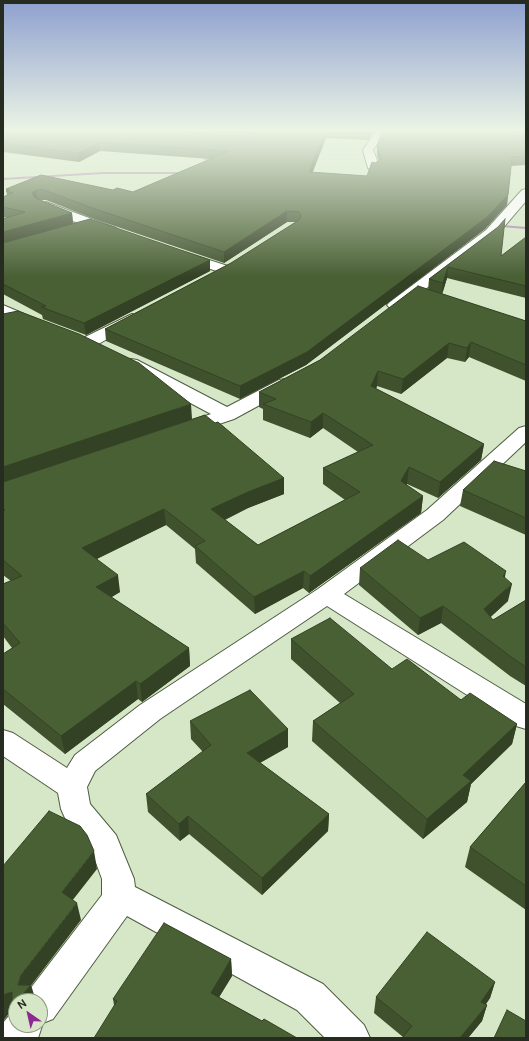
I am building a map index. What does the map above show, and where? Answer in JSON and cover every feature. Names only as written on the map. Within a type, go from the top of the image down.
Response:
[{"type":"street","points":[[380,316],[490,233],[526,193]]},
{"type":"street","points":[[41,204],[121,234]]},
{"type":"street","points":[[69,230],[91,224]]},
{"type":"street","points":[[166,250],[226,270]]},
{"type":"street","points":[[205,281],[240,261]]},
{"type":"street","points":[[411,292],[433,299]]},
{"type":"street","points":[[3,310],[52,330]]},
{"type":"street","points":[[142,314],[80,340],[111,354],[227,415]]},
{"type":"street","points":[[170,434],[227,415],[300,376]]},
{"type":"street","points":[[48,995],[113,909],[119,895],[118,879],[105,845],[76,809],[72,787],[85,763],[150,712],[327,595],[435,515],[490,467],[526,432]]},
{"type":"street","points":[[490,467],[511,475]]},
{"type":"street","points":[[327,595],[526,718]]},
{"type":"street","points":[[3,741],[72,787]]},
{"type":"street","points":[[119,895],[310,997],[351,1038]]},
{"type":"building","points":[[30,180],[63,180],[113,190],[117,188],[133,192],[162,180],[510,180],[508,195],[486,218],[307,352],[240,386],[105,329],[231,263],[299,220],[301,216],[299,212],[287,211],[224,252],[95,209],[44,190],[36,190],[32,193],[35,198],[72,213],[3,232],[3,219],[25,212],[3,207],[3,197],[13,193],[6,191],[10,190],[6,189]]},
{"type":"building","points":[[90,219],[210,260],[84,323],[41,307],[46,306],[3,284],[3,243]]},
{"type":"building","points":[[505,219],[501,256],[526,237],[526,286],[448,267],[443,283],[429,279],[498,227]]},
{"type":"building","points":[[418,286],[526,321],[526,365],[471,342],[467,348],[449,343],[403,379],[378,371],[371,386],[484,444],[440,482],[409,467],[401,481],[423,496],[310,576],[304,571],[254,597],[195,546],[205,541],[164,509],[82,548],[118,575],[96,587],[189,648],[140,684],[136,681],[61,736],[3,689],[3,654],[20,643],[3,623],[3,584],[22,576],[3,560],[3,511],[5,510],[3,508],[3,482],[205,415],[215,423],[218,422],[284,478],[211,509],[258,545],[360,492],[323,468],[373,445],[323,413],[311,422],[263,404],[276,399],[259,392],[320,360]]},
{"type":"building","points":[[18,311],[79,334],[139,363],[191,404],[3,467],[3,314]]},
{"type":"building","points":[[494,461],[526,471],[526,518],[463,490]]},
{"type":"building","points":[[398,540],[428,560],[464,542],[506,571],[503,576],[512,584],[484,609],[493,620],[526,600],[526,667],[443,606],[420,618],[360,568]]},
{"type":"building","points":[[330,618],[392,669],[407,659],[461,700],[470,693],[517,724],[463,775],[471,781],[427,819],[313,721],[354,694],[291,639]]},
{"type":"building","points":[[250,690],[288,729],[247,753],[329,814],[262,878],[188,816],[179,824],[146,794],[211,745],[190,721]]},
{"type":"building","points":[[526,782],[526,886],[470,847]]},
{"type":"building","points":[[49,811],[80,826],[87,835],[94,851],[62,892],[77,903],[21,975],[18,985],[31,985],[24,993],[12,992],[5,994],[3,997],[3,866]]},
{"type":"building","points":[[164,923],[231,959],[211,993],[262,1021],[264,1019],[297,1038],[94,1038],[117,1001],[113,999]]},
{"type":"building","points":[[427,932],[495,982],[481,1002],[487,1005],[460,1038],[402,1038],[412,1026],[376,997]]},
{"type":"building","points":[[507,1010],[526,1021],[526,1038],[494,1038]]},
{"type":"waterway","points":[[479,224],[526,228]]}]
